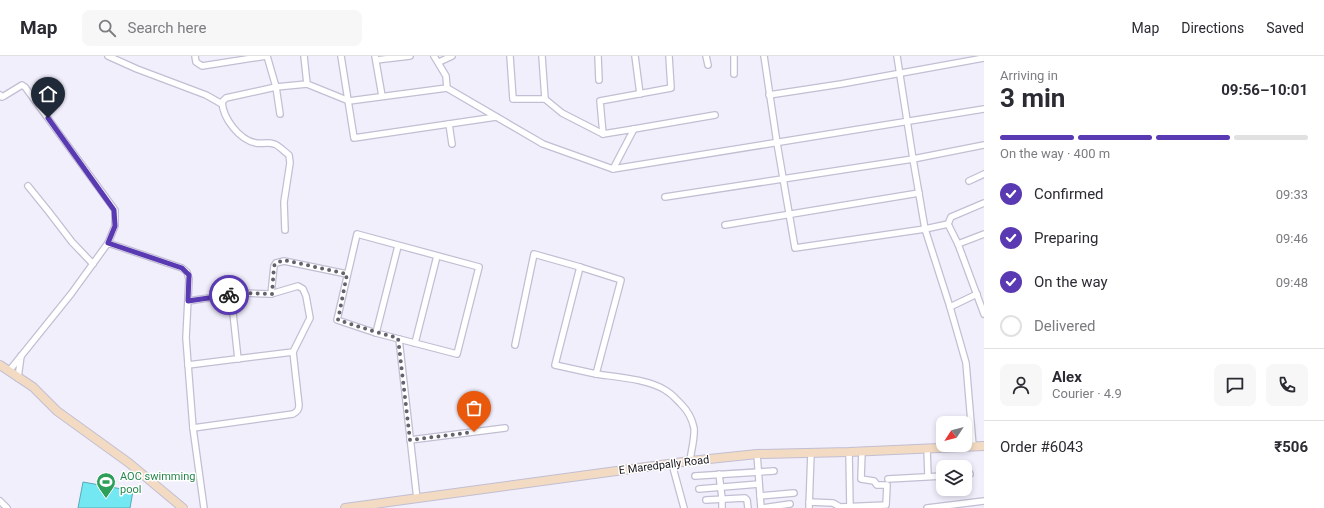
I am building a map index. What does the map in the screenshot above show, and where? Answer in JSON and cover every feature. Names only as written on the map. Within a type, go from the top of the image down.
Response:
[{"type":"main road","points":[[3,368],[33,387],[57,411],[129,463],[183,508]]},
{"type":"main road","name":"E Maredpally Road","points":[[345,508],[690,461],[757,454],[849,452],[984,446]]},
{"type":"street","points":[[108,56],[137,69],[206,95],[222,104]]},
{"type":"street","points":[[195,56],[196,62],[200,66],[232,58],[266,56],[276,87],[280,114]]},
{"type":"street","points":[[304,56],[307,84]]},
{"type":"street","points":[[341,56],[354,138],[496,117]]},
{"type":"street","points":[[382,96],[376,58],[410,56]]},
{"type":"street","points":[[434,56],[439,62],[446,76],[447,88]]},
{"type":"street","points":[[439,62],[452,56]]},
{"type":"street","points":[[510,56],[513,99],[545,99],[562,113],[603,134],[715,115]]},
{"type":"street","points":[[542,56],[545,99]]},
{"type":"street","points":[[598,56],[599,80]]},
{"type":"street","points":[[636,56],[640,94]]},
{"type":"street","points":[[603,134],[600,101],[671,88],[669,56]]},
{"type":"street","points":[[706,56],[708,66]]},
{"type":"street","points":[[734,56],[734,74]]},
{"type":"street","points":[[764,56],[769,95],[795,248],[925,229],[948,224]]},
{"type":"street","points":[[897,56],[908,122],[912,158],[925,229],[966,363],[973,446]]},
{"type":"street","points":[[769,95],[836,85],[984,58]]},
{"type":"street","points":[[285,230],[284,202],[290,163],[289,155],[275,144],[255,143],[234,128],[223,109],[222,102],[226,98],[276,87],[307,84],[349,101],[447,88],[543,144],[613,169],[984,109]]},
{"type":"street","points":[[0,95],[2,97],[22,85],[25,87],[114,210],[115,226],[108,243],[71,294],[21,356],[3,368]]},
{"type":"street","points":[[449,124],[452,144]]},
{"type":"street","points":[[613,169],[634,129]]},
{"type":"street","points":[[665,197],[912,158],[984,145]]},
{"type":"street","points":[[969,180],[984,174]]},
{"type":"street","points":[[28,186],[72,242],[93,264]]},
{"type":"street","points":[[725,224],[789,215],[919,193]]},
{"type":"street","points":[[984,203],[951,217],[948,224],[958,244],[984,314]]},
{"type":"street","points":[[357,234],[437,256],[479,267],[457,354],[338,320],[357,234]]},
{"type":"street","points":[[958,244],[984,234]]},
{"type":"street","points":[[108,243],[182,268],[189,275],[186,338],[193,428],[204,508]]},
{"type":"street","points":[[376,332],[398,246]]},
{"type":"street","points":[[516,345],[534,254],[621,280],[596,374]]},
{"type":"street","points":[[415,343],[437,256]]},
{"type":"street","points":[[272,294],[274,266],[280,261],[284,260],[347,274]]},
{"type":"street","points":[[580,267],[555,365],[652,384],[665,390],[688,411],[692,420],[694,430],[690,461]]},
{"type":"street","points":[[188,301],[243,293],[272,294],[298,286],[305,291],[310,318],[293,352],[299,405],[299,409],[296,412],[293,414],[193,428]]},
{"type":"street","points":[[950,307],[977,294]]},
{"type":"street","points":[[231,295],[238,359]]},
{"type":"street","points":[[398,338],[417,499]]},
{"type":"street","points":[[188,365],[293,352]]},
{"type":"street","points":[[18,378],[21,356]]},
{"type":"street","points":[[410,440],[505,428]]},
{"type":"street","points":[[927,448],[928,476]]},
{"type":"street","points":[[811,452],[809,505],[833,503],[840,507],[849,507],[886,505],[887,485],[877,485],[874,481],[861,479],[862,451]]},
{"type":"street","points":[[849,452],[849,507]]},
{"type":"street","points":[[757,454],[761,508],[790,504]]},
{"type":"street","points":[[672,464],[684,508]]},
{"type":"street","points":[[695,476],[774,471]]},
{"type":"street","points":[[719,474],[722,508]]},
{"type":"street","points":[[888,479],[936,476]]},
{"type":"street","points":[[699,489],[759,484]]},
{"type":"street","points":[[760,496],[794,493]]},
{"type":"street","points":[[706,500],[746,498],[748,508]]},
{"type":"street","points":[[0,501],[7,508]]},
{"type":"street","points":[[927,508],[984,501]]},
{"type":"water","name":"AOC swimming pool","points":[[83,482],[133,491],[130,508],[78,508]]},
{"type":"way so far","points":[[229,295],[243,293],[272,294],[274,266],[276,263],[284,260],[347,274],[337,318],[338,321],[398,338],[410,440],[474,432]]},
{"type":"place","name":"AOC swimming pool","points":[[106,499]]},
{"type":"route","points":[[48,118],[114,210],[115,226],[108,243],[182,268],[189,275],[188,301],[229,295]]}]
